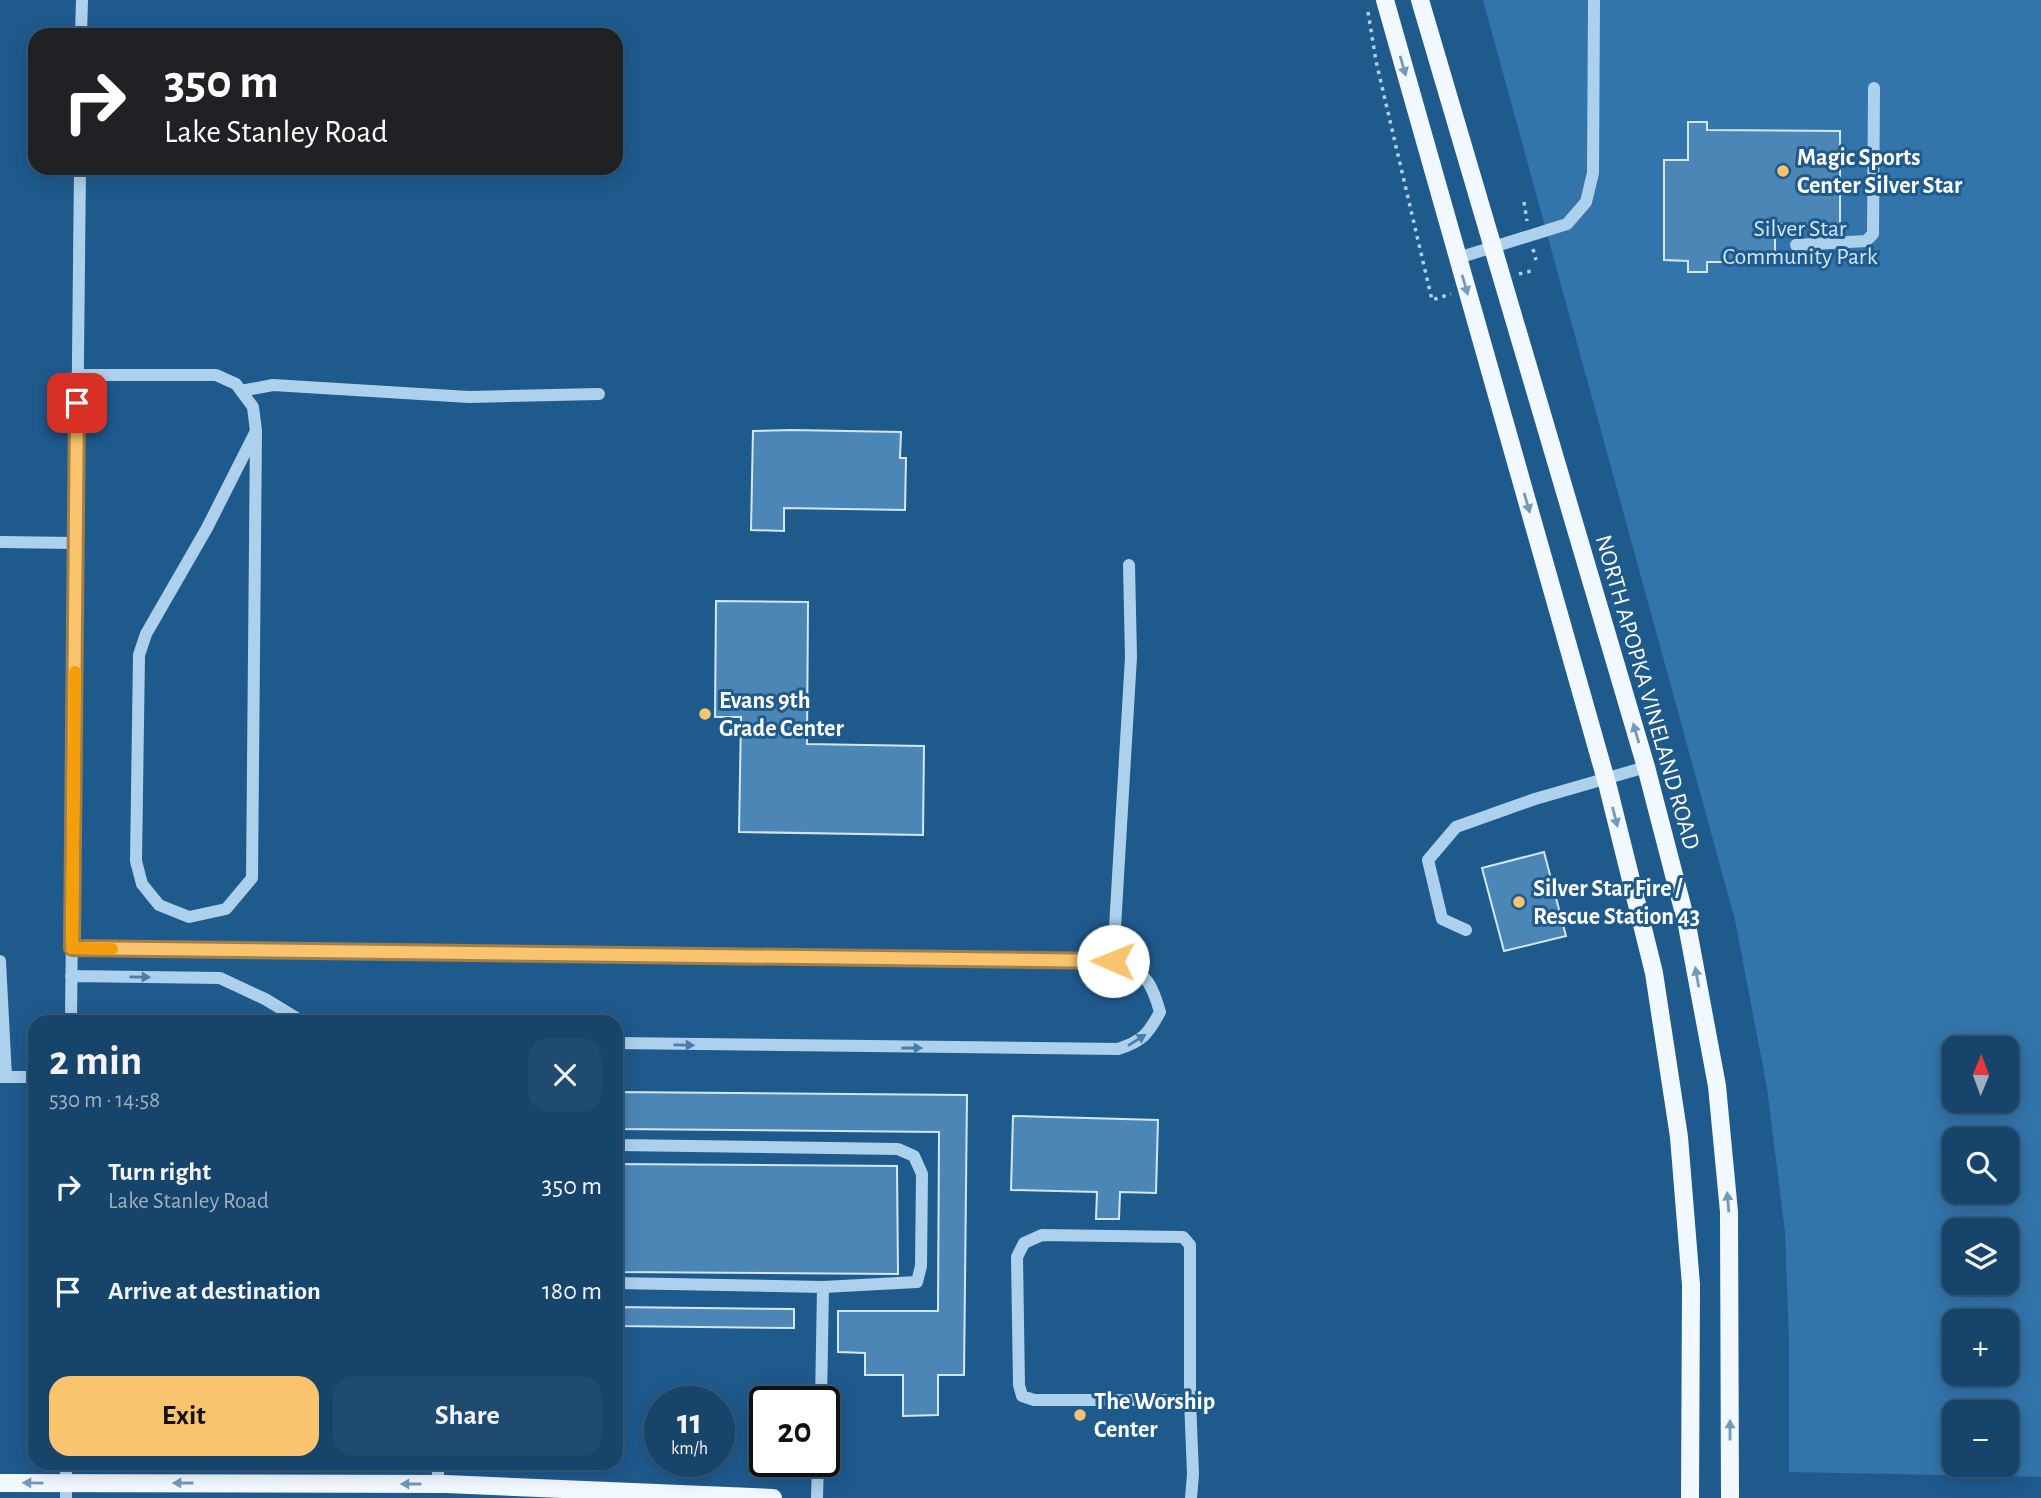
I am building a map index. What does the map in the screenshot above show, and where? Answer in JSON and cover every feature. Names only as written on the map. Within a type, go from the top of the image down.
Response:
[{"type":"main road","points":[[1385,0],[1605,779],[1654,974],[1679,1137],[1691,1285],[1690,1498]]},
{"type":"main road","name":"NORTH APOPKA VINELAND ROAD","points":[[1420,0],[1646,766],[1687,925],[1717,1086],[1729,1212],[1730,1498]]},
{"type":"main road","points":[[0,1483],[66,1491],[438,1484],[773,1498]]},
{"type":"street","points":[[81,28],[82,0]]},
{"type":"street","points":[[1458,258],[1567,224],[1586,202],[1592,173],[1594,0]]},
{"type":"street","points":[[1796,245],[1866,241],[1873,234],[1874,88]]},
{"type":"street","points":[[71,1015],[80,175]]},
{"type":"street","points":[[78,375],[216,375],[236,384],[253,407],[256,431],[252,877],[226,909],[189,917],[159,905],[142,884],[136,861],[139,655],[146,635],[207,528],[256,431]]},
{"type":"street","points":[[241,391],[273,385],[469,397],[599,394]]},
{"type":"street","points":[[0,542],[76,543]]},
{"type":"street","points":[[1113,961],[1131,657],[1129,565]]},
{"type":"street","points":[[1466,930],[1442,919],[1428,860],[1455,827],[1535,799],[1646,766]]},
{"type":"street","points":[[72,948],[1125,961],[1142,973],[1153,986],[1160,1012],[1150,1031],[1139,1042],[1118,1049],[623,1043]]},
{"type":"street","points":[[0,961],[3,986],[3,1077],[28,1077]]},
{"type":"street","points":[[71,976],[220,978],[291,1015]]},
{"type":"street","points":[[623,1145],[898,1149],[914,1156],[922,1174],[921,1266],[917,1282],[823,1287],[623,1283]]},
{"type":"street","points":[[1190,1400],[1034,1401],[1022,1396],[1019,1385],[1017,1257],[1024,1243],[1042,1235],[1182,1237],[1190,1245],[1191,1498]]},
{"type":"street","points":[[821,1386],[823,1287]]},
{"type":"street","points":[[66,1470],[66,1491]]},
{"type":"street","points":[[438,1470],[438,1484]]},
{"type":"street","points":[[817,1498],[818,1477]]},
{"type":"path","points":[[1366,0],[1376,61],[1432,300],[1454,293]]},
{"type":"green space","name":"Silver Star Community Park","points":[[1483,0],[2041,0],[2041,1477],[2019,1477],[2019,1400],[1942,1400],[1942,1475],[1789,1472],[1789,1341],[1785,1232],[1767,1088],[1735,920]]},
{"type":"building","points":[[1688,122],[1707,122],[1707,130],[1840,131],[1840,224],[1775,224],[1775,262],[1707,262],[1707,272],[1688,272],[1688,261],[1664,260],[1664,160],[1688,160]]},
{"type":"building","points":[[753,431],[901,432],[900,458],[906,458],[905,510],[784,508],[784,531],[751,530]]},
{"type":"building","points":[[716,601],[808,602],[807,744],[924,746],[923,835],[739,832],[741,717],[715,717]]},
{"type":"building","points":[[1544,852],[1566,936],[1504,951],[1482,868]]},
{"type":"building","points":[[623,1092],[967,1095],[964,1375],[938,1375],[938,1415],[903,1416],[903,1375],[865,1375],[865,1353],[838,1352],[838,1311],[938,1311],[939,1132],[623,1129]]},
{"type":"building","points":[[1013,1116],[1158,1120],[1156,1193],[1120,1192],[1119,1219],[1096,1219],[1097,1192],[1011,1190]]},
{"type":"building","points":[[623,1164],[897,1166],[898,1274],[623,1272]]},
{"type":"building","points":[[623,1307],[794,1309],[794,1328],[623,1326]]},
{"type":"slow traffic","points":[[75,672],[72,948],[112,949]]},
{"type":"place","name":"Magic Sports Center Silver Star","points":[[1783,171]]},
{"type":"place","name":"Evans 9th Grade Center","points":[[705,714]]},
{"type":"place","name":"Silver Star Fire / Rescue Station 43","points":[[1519,902]]},
{"type":"place","name":"The Worship Center","points":[[1080,1415]]},
{"type":"route","points":[[77,403],[72,948],[1113,961]]}]
